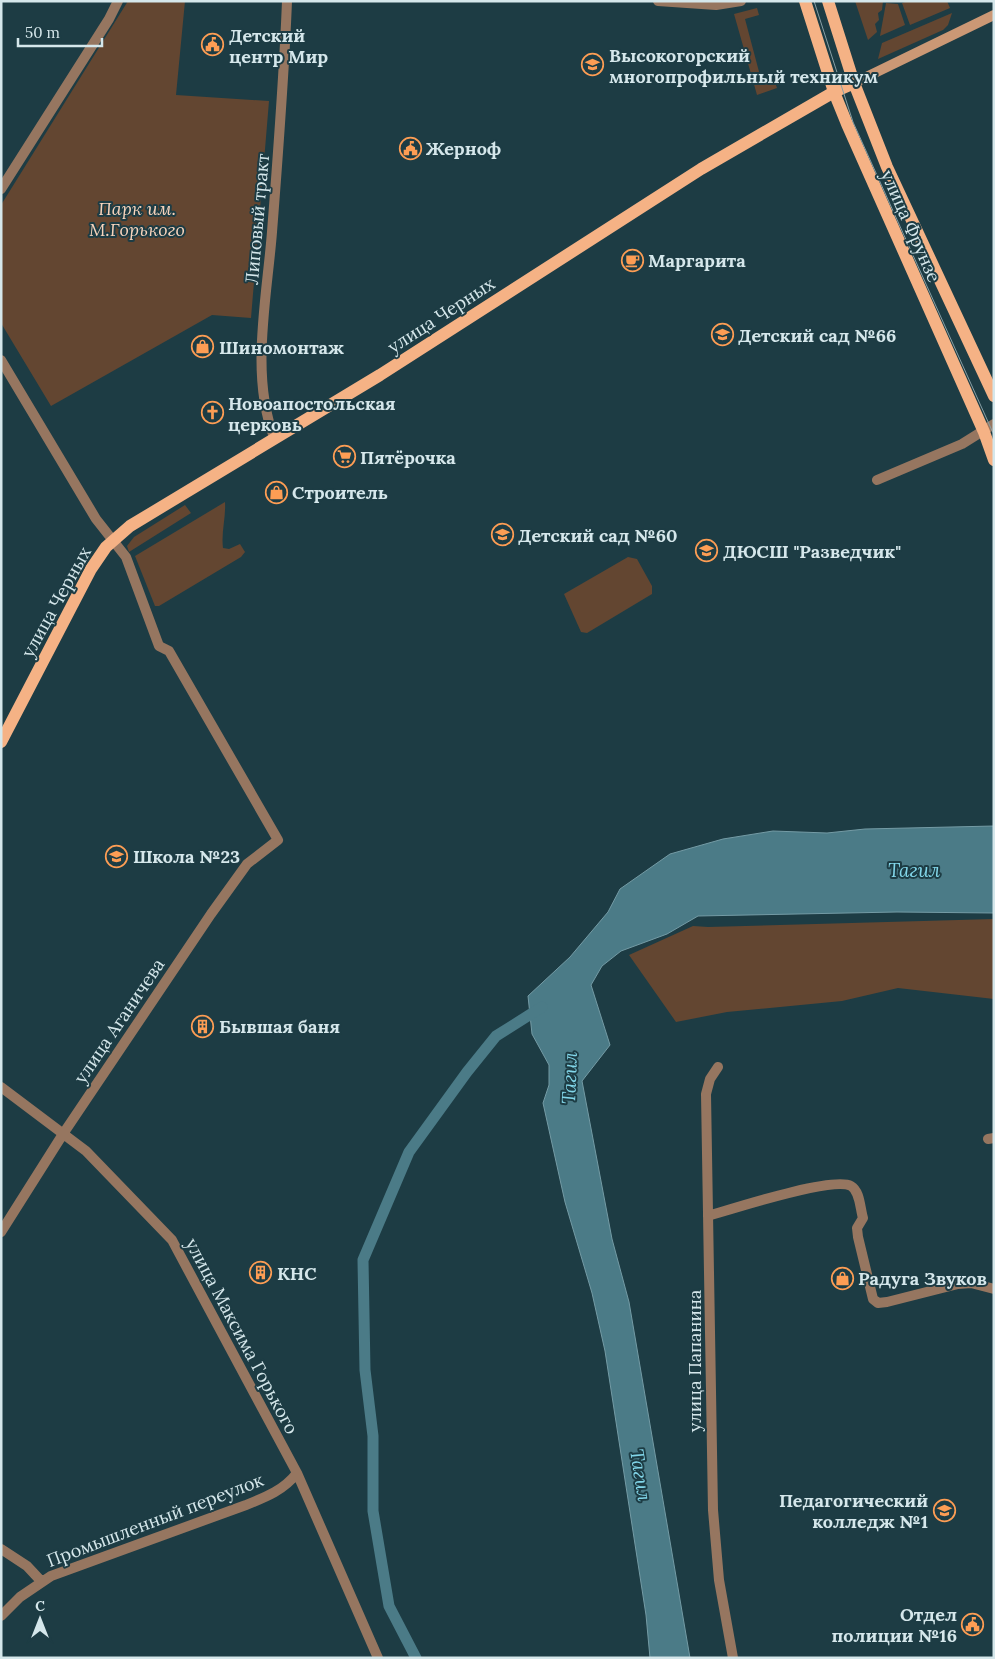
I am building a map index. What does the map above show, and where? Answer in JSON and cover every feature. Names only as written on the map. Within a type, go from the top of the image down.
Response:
[{"type":"main road","name":"улица Фрунзе","points":[[806,1],[834,92],[989,428],[994,460]]},
{"type":"main road","name":"улица Фрунзе","points":[[828,1],[854,84],[887,167],[994,396]]},
{"type":"main road","name":"улица Черных","points":[[1,742],[91,569],[113,540],[130,526],[380,375],[701,169],[834,92],[854,84]]},
{"type":"street","points":[[1,189],[109,19],[118,1]]},
{"type":"street","name":"Липовый тракт","points":[[274,438],[265,414],[261,366],[283,99],[287,1]]},
{"type":"street","points":[[658,1],[716,5],[741,1]]},
{"type":"street","name":"улица Черных","points":[[854,84],[994,16]]},
{"type":"street","points":[[1,360],[96,519],[113,540]]},
{"type":"street","points":[[878,480],[962,444],[989,428]]},
{"type":"street","name":"улица Аганичева","points":[[1,1232],[63,1134],[211,914],[247,864],[278,840],[169,651],[159,646],[126,557],[113,540]]},
{"type":"street","name":"улица Папанина","points":[[718,1067],[710,1079],[706,1094],[713,1510],[719,1580],[733,1658]]},
{"type":"street","name":"улица Максима Горького","points":[[1,1087],[86,1151],[172,1240],[297,1473],[378,1658]]},
{"type":"street","points":[[708,1216],[834,1183],[851,1186],[857,1192],[863,1218],[857,1228],[858,1238],[873,1300],[878,1303],[887,1302],[958,1284],[971,1283],[994,1289]]},
{"type":"street","name":"Промышленный переулок","points":[[1,1616],[42,1581],[94,1558],[246,1505],[278,1491],[290,1482],[297,1473]]},
{"type":"street","points":[[1,1549],[27,1566],[42,1581]]},
{"type":"green space","name":"Парк им. М.Горького","points":[[128,1],[185,1],[176,95],[269,101],[251,318],[212,315],[51,406],[1,323],[1,205]]},
{"type":"green space","points":[[855,1],[883,1],[882,10],[878,13],[879,20],[875,24],[877,32],[868,40]]},
{"type":"green space","points":[[908,1],[947,1],[950,8],[910,25],[902,3]]},
{"type":"green space","points":[[886,3],[898,4],[905,25],[880,36]]},
{"type":"green space","points":[[757,8],[759,15],[745,19],[762,83],[774,79],[777,88],[757,95],[734,14]]},
{"type":"green space","points":[[952,13],[948,25],[943,30],[878,59],[882,43]]},
{"type":"green space","points":[[225,502],[223,548],[229,549],[240,544],[245,552],[241,557],[159,606],[155,606],[135,556]]},
{"type":"green space","points":[[185,505],[191,513],[129,552],[127,546],[134,537]]},
{"type":"green space","points":[[628,557],[637,559],[652,586],[652,594],[587,633],[581,632],[564,594]]},
{"type":"green space","points":[[994,919],[994,999],[898,988],[842,1001],[727,1012],[676,1022],[629,955],[693,926]]},
{"type":"water","name":"Тагил","points":[[994,826],[994,913],[897,912],[698,916],[667,934],[621,951],[602,966],[591,985],[610,1045],[582,1081],[612,1239],[629,1302],[690,1658],[650,1658],[646,1615],[605,1351],[592,1293],[565,1202],[543,1103],[549,1085],[549,1065],[532,1034],[528,996],[570,957],[608,912],[620,889],[670,854],[723,839],[773,831],[827,833],[865,829]]},
{"type":"waterway","points":[[416,1658],[389,1606],[373,1511],[373,1436],[365,1370],[363,1260],[409,1152],[467,1072],[496,1036],[542,1007]]},
{"type":"tram line","points":[[814,1],[853,122],[994,435]]},
{"type":"place","name":"Детский центр Мир","points":[[213,45]]},
{"type":"place","name":"Высокогорский многопрофильный техникум","points":[[593,65]]},
{"type":"place","name":"Жерноф","points":[[410,148]]},
{"type":"place","name":"Маргарита","points":[[632,260]]},
{"type":"place","name":"Детский сад №66","points":[[722,335]]},
{"type":"place","name":"Шиномонтаж","points":[[203,347]]},
{"type":"place","name":"Новоапостольская церковь","points":[[212,413]]},
{"type":"place","name":"Пятёрочка","points":[[344,457]]},
{"type":"place","name":"Строитель","points":[[276,492]]},
{"type":"place","name":"Детский сад №60","points":[[502,535]]},
{"type":"place","name":"ДЮСШ \"Разведчик\"","points":[[707,551]]},
{"type":"place","name":"Школа №23","points":[[117,856]]},
{"type":"place","name":"Бывшая баня","points":[[203,1026]]},
{"type":"place","name":"КНС","points":[[261,1273]]},
{"type":"place","name":"Радуга Звуков","points":[[842,1278]]},
{"type":"place","name":"Педагогический колледж №1","points":[[944,1510]]},
{"type":"place","name":"Отдел полиции №16","points":[[973,1624]]}]
